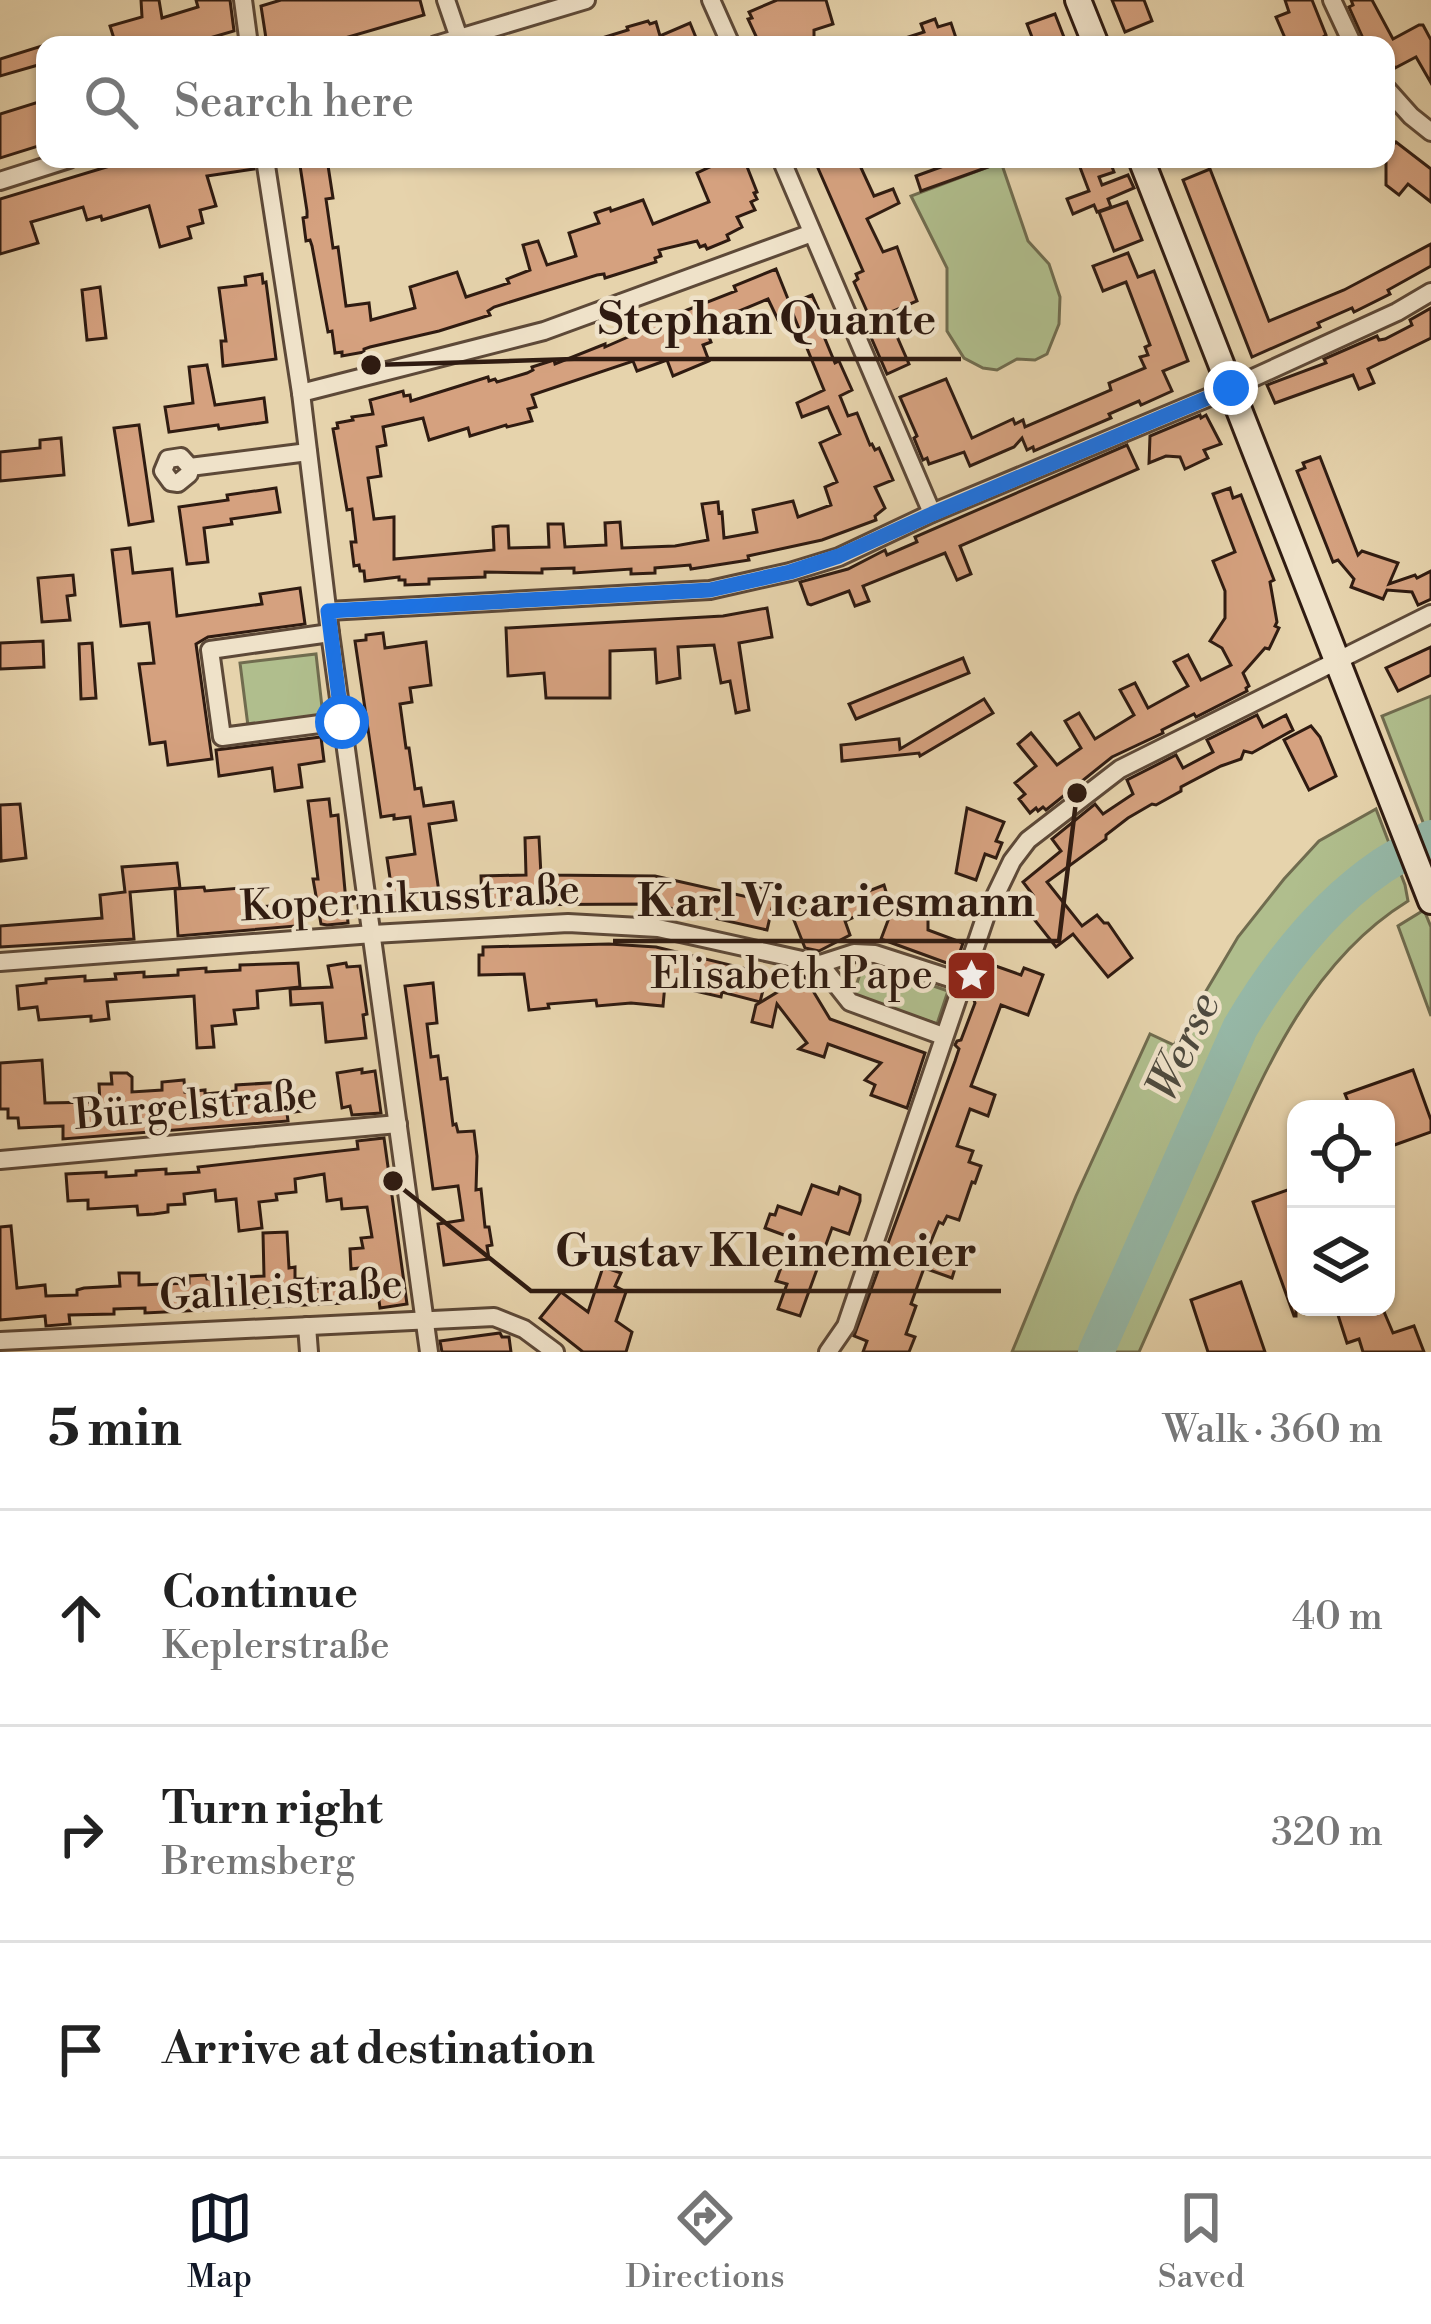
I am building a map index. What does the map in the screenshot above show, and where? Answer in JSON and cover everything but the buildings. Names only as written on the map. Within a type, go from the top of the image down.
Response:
[{"type":"street","points":[[243,0],[248,36]]},
{"type":"street","points":[[446,0],[457,36]]},
{"type":"street","points":[[465,36],[586,0]]},
{"type":"street","points":[[711,0],[726,36]]},
{"type":"street","points":[[1078,0],[1092,36]]},
{"type":"street","points":[[1332,0],[1349,36]]},
{"type":"street","points":[[1395,98],[1431,132]]},
{"type":"street","points":[[0,182],[42,168]]},
{"type":"street","points":[[267,168],[429,1352]]},
{"type":"street","points":[[785,168],[932,514]]},
{"type":"street","points":[[1145,168],[1431,901]]},
{"type":"street","points":[[301,392],[544,331],[812,233]]},
{"type":"street","points":[[328,611],[710,590],[790,572],[839,556],[1231,388],[1431,292]]},
{"type":"street","points":[[190,467],[308,452]]},
{"type":"street","points":[[828,1352],[846,1326],[943,1036],[1000,884],[1028,840],[1120,769],[1431,614]]},
{"type":"street","points":[[330,633],[210,650],[221,737],[342,722]]},
{"type":"street","name":"Kopernikusstraße","points":[[0,962],[568,922],[658,928],[820,964],[864,953],[962,982]]},
{"type":"street","points":[[820,964],[850,1002],[943,1036]]},
{"type":"street","name":"Bürgelstraße","points":[[0,1160],[398,1124]]},
{"type":"street","name":"Galileistraße","points":[[0,1341],[92,1345],[200,1331],[494,1317],[524,1329],[555,1352]]},
{"type":"street","points":[[307,1326],[309,1352]]},
{"type":"street","points":[[200,1331],[202,1352]]},
{"type":"green space","points":[[985,168],[1003,168],[1028,241],[1049,264],[1060,297],[1059,324],[1047,354],[1035,360],[1017,359],[997,370],[964,358],[947,331],[947,268],[911,196]]},
{"type":"green space","points":[[316,654],[323,716],[248,726],[240,663]]},
{"type":"green space","points":[[1431,696],[1431,843],[1382,716]]},
{"type":"green space","points":[[1376,809],[1408,901],[1343,955],[1293,1023],[1253,1099],[1139,1352],[1012,1352],[1150,1034],[1174,1045],[1238,937],[1284,879],[1319,841]]},
{"type":"green space","points":[[1424,910],[1431,927],[1431,1016],[1398,926]]},
{"type":"green space","points":[[864,962],[948,991],[937,1024],[853,995]]},
{"type":"waterway","name":"Werse","points":[[1096,1352],[1254,1005],[1302,940],[1340,900],[1382,866],[1431,838]]},
{"type":"place","name":"Stephan Quante","points":[[371,365]]},
{"type":"place","name":"Karl Vicariesmann","points":[[1077,793]]},
{"type":"place","name":"Elisabeth Pape","points":[[972,975]]},
{"type":"place","name":"Gustav Kleinemeier","points":[[393,1181]]},
{"type":"route","points":[[342,722],[328,611],[710,590],[790,572],[839,556],[1231,388]]}]
